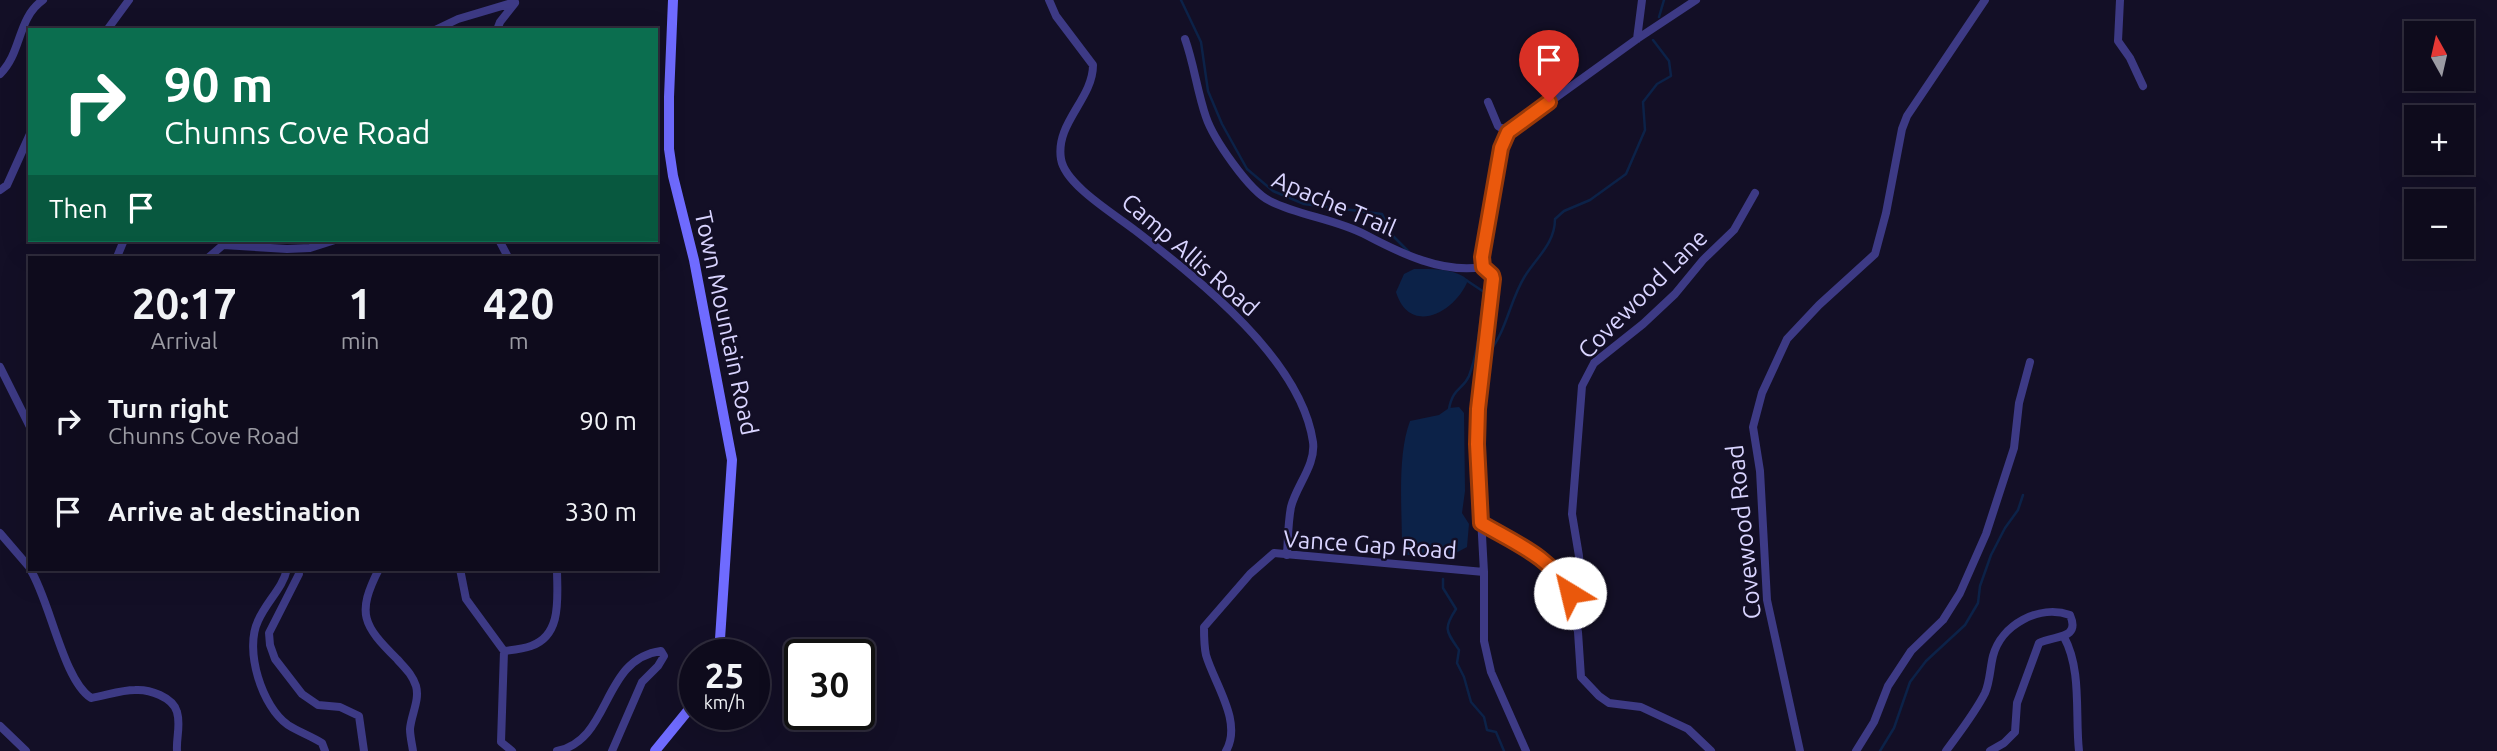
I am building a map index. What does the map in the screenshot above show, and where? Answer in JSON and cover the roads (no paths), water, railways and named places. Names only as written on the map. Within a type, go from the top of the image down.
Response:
[{"type":"main road","name":"Town Mountain Road","points":[[673,0],[668,97],[669,149],[694,260],[732,460],[720,639]]},
{"type":"main road","points":[[654,751],[679,721]]},
{"type":"street","points":[[0,74],[14,58],[25,22],[34,6],[43,0]]},
{"type":"street","points":[[108,28],[129,0]]},
{"type":"street","name":"Camp Allis Road","points":[[1049,0],[1056,16],[1093,65],[1091,82],[1062,138],[1061,159],[1064,169],[1081,189],[1138,232],[1247,327],[1292,383],[1303,408],[1314,445],[1312,457],[1292,506],[1287,555]]},
{"type":"street","points":[[1637,39],[1642,0]]},
{"type":"street","points":[[1526,751],[1491,673],[1484,641],[1484,572],[1477,444],[1478,409],[1493,279],[1483,267],[1483,242],[1497,162],[1508,132],[1696,0]]},
{"type":"street","name":"Covewood Road","points":[[1800,751],[1767,600],[1760,471],[1753,427],[1762,393],[1787,339],[1819,305],[1875,254],[1907,116],[1985,0]]},
{"type":"street","points":[[2120,0],[2118,41],[2130,58],[2143,86]]},
{"type":"street","points":[[439,28],[458,19],[516,1]]},
{"type":"street","points":[[498,28],[516,1]]},
{"type":"street","name":"Apache Trail","points":[[1185,39],[1207,121],[1242,177],[1258,194],[1283,206],[1357,231],[1401,254],[1448,266],[1483,267]]},
{"type":"street","points":[[1488,102],[1498,125],[1508,132]]},
{"type":"street","points":[[0,190],[6,185],[28,138]]},
{"type":"street","name":"Covewood Lane","points":[[1570,593],[1581,580],[1572,514],[1582,386],[1594,363],[1675,294],[1703,260],[1734,230],[1755,193]]},
{"type":"street","points":[[210,256],[223,245],[287,250],[310,248],[329,242]]},
{"type":"street","points":[[1856,751],[1874,722],[1888,686],[1903,663],[1911,651],[1943,620],[1960,593],[1986,534],[2014,448],[2019,403],[2030,362]]},
{"type":"street","points":[[0,367],[28,424]]},
{"type":"street","points":[[1481,523],[1547,562],[1564,580],[1570,593],[1578,632],[1581,677],[1599,696],[1609,703],[1641,707],[1688,729],[1711,751]]},
{"type":"street","points":[[0,533],[28,567]]},
{"type":"street","name":"Vance Gap Road","points":[[1226,751],[1230,744],[1228,713],[1206,653],[1203,626],[1250,574],[1275,554],[1484,572]]},
{"type":"street","points":[[31,571],[82,692],[91,698],[145,690],[165,698],[173,703],[177,711],[177,751]]},
{"type":"street","points":[[287,571],[285,579],[256,624],[252,641],[254,663],[260,684],[275,711],[288,725],[322,743],[325,751]]},
{"type":"street","points":[[298,571],[269,633],[275,659],[302,694],[318,705],[340,707],[359,716],[364,751]]},
{"type":"street","points":[[378,571],[368,590],[365,606],[367,621],[371,634],[412,675],[417,689],[410,728],[412,751]]},
{"type":"street","points":[[460,571],[466,598],[504,651],[501,741],[512,751]]},
{"type":"street","points":[[504,651],[531,646],[543,639],[553,628],[557,610],[557,571]]},
{"type":"street","points":[[1946,751],[1986,691],[1994,654],[2001,638],[2010,628],[2038,613],[2070,615],[2072,630],[2064,637],[2049,638],[2039,643],[2017,703],[2015,732],[2004,743],[1990,751]]},
{"type":"street","points":[[2064,637],[2070,648],[2077,701],[2079,751]]},
{"type":"street","points":[[557,751],[582,739],[595,725],[610,690],[628,668],[643,655],[661,651],[664,656],[642,682],[612,751]]},
{"type":"street","points":[[0,726],[26,751]]},
{"type":"water","points":[[1414,269],[1450,271],[1468,280],[1454,302],[1444,310],[1433,315],[1411,314],[1403,306],[1396,292],[1404,274]]},
{"type":"water","points":[[1459,407],[1464,413],[1465,491],[1462,513],[1469,524],[1467,547],[1452,555],[1407,555],[1402,545],[1401,482],[1403,450],[1410,421],[1439,415],[1449,408]]},
{"type":"waterway","points":[[1181,0],[1201,42],[1208,91],[1222,124],[1247,169],[1273,191],[1304,204],[1382,214],[1392,235],[1409,252]]},
{"type":"waterway","points":[[1659,17],[1664,0]]},
{"type":"waterway","points":[[1490,351],[1501,333],[1520,285],[1549,243],[1555,219],[1564,211],[1590,200],[1626,174],[1645,130],[1643,102],[1657,84],[1671,76],[1669,61],[1653,40]]},
{"type":"waterway","points":[[1449,409],[1453,397],[1469,376],[1479,335],[1484,292],[1466,280]]},
{"type":"waterway","points":[[1880,751],[1894,728],[1910,682],[1926,661],[1965,625],[1978,603],[1980,586],[1991,555],[2018,510],[2023,495]]},
{"type":"waterway","points":[[1443,579],[1443,588],[1456,609],[1449,621],[1448,630],[1459,650],[1457,663],[1471,702],[1484,717],[1487,730],[1496,732],[1504,751]]}]
